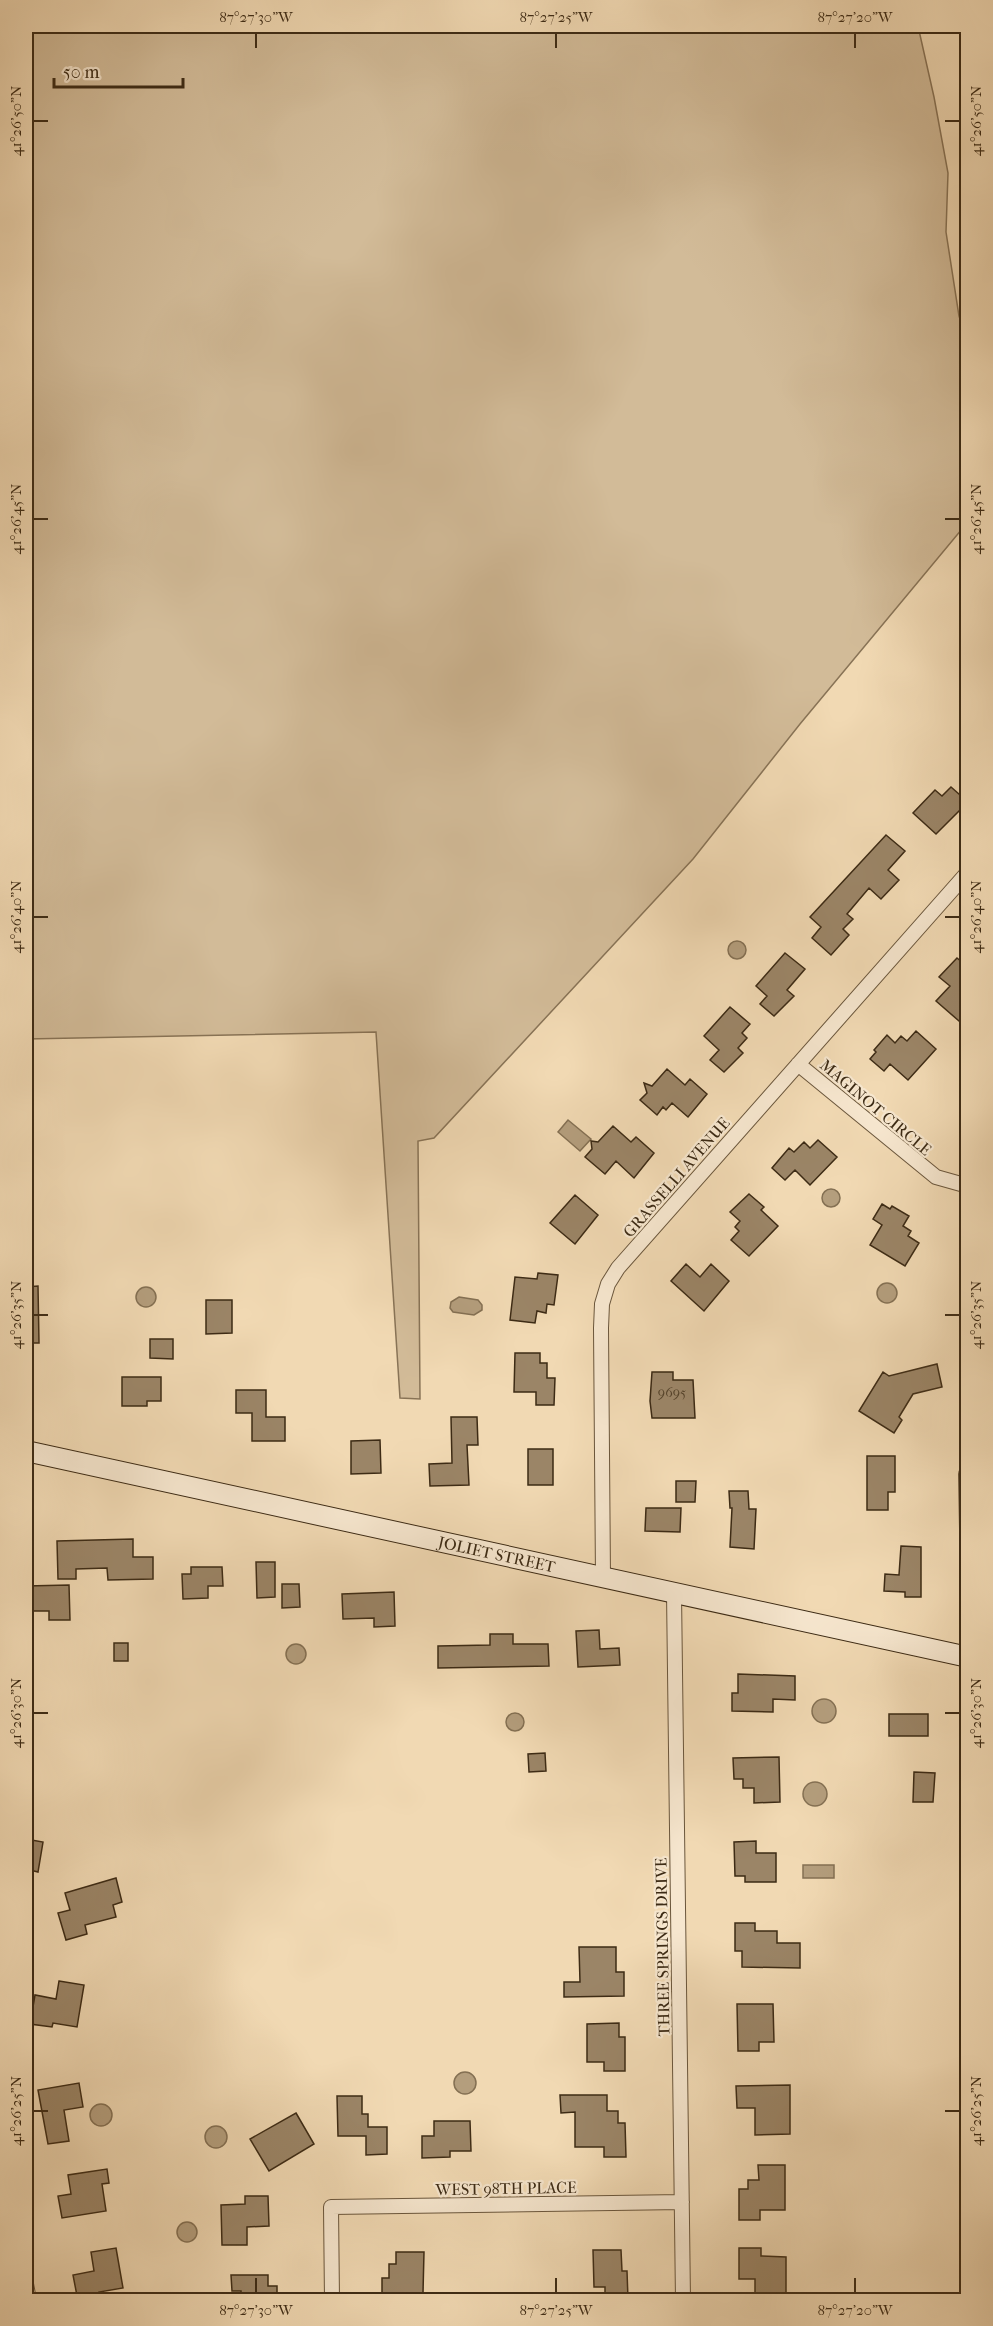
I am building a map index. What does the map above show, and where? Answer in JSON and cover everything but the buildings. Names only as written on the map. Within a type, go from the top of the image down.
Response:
[{"type":"street","name":"GRASSELLI AVENUE","points":[[603,1578],[601,1328],[602,1304],[608,1284],[618,1268],[968,872]]},
{"type":"street","name":"MAGINOT CIRCLE","points":[[798,1064],[936,1177],[968,1186]]},
{"type":"street","name":"JOLIET STREET","points":[[26,1451],[968,1657]]},
{"type":"street","points":[[966,1474],[968,1584]]},
{"type":"street","name":"THREE SPRINGS DRIVE","points":[[674,1593],[683,2301]]},
{"type":"street","name":"WEST 98TH PLACE","points":[[332,2301],[331,2207],[682,2202]]},
{"type":"street","points":[[26,2284],[29,2301]]},
{"type":"shaded area","points":[[26,26],[918,26],[948,173],[946,232],[959,316],[967,339],[967,523],[800,724],[693,859],[434,1138],[418,1141],[420,1399],[400,1398],[376,1032],[26,1039]]},
{"type":"shaded area","points":[[733,941],[741,941],[746,946],[744,957],[733,959],[728,954],[728,946]]},
{"type":"shaded area","points":[[568,1120],[591,1139],[580,1151],[558,1132]]},
{"type":"shaded area","points":[[831,1189],[838,1191],[840,1198],[838,1205],[831,1207],[824,1205],[822,1198],[824,1191]]},
{"type":"shaded area","points":[[887,1283],[894,1286],[897,1293],[894,1300],[887,1303],[880,1300],[877,1293],[880,1286]]},
{"type":"shaded area","points":[[146,1287],[153,1290],[156,1297],[153,1304],[146,1307],[139,1304],[136,1297],[139,1290]]},
{"type":"shaded area","points":[[459,1297],[478,1300],[482,1305],[482,1310],[474,1315],[453,1312],[450,1308],[451,1302]]},
{"type":"shaded area","points":[[296,1644],[303,1647],[306,1654],[303,1661],[296,1664],[289,1661],[286,1654],[289,1647]]},
{"type":"shaded area","points":[[824,1699],[832,1703],[836,1711],[832,1719],[824,1723],[816,1719],[812,1711],[816,1703]]},
{"type":"shaded area","points":[[515,1713],[521,1716],[524,1722],[521,1728],[515,1731],[509,1728],[506,1722],[509,1716]]},
{"type":"shaded area","points":[[815,1782],[823,1786],[827,1794],[823,1802],[815,1806],[807,1802],[803,1794],[807,1786]]},
{"type":"shaded area","points":[[803,1865],[834,1865],[834,1878],[803,1878]]},
{"type":"shaded area","points":[[465,2072],[473,2075],[476,2083],[473,2091],[465,2094],[457,2091],[454,2083],[457,2075]]},
{"type":"shaded area","points":[[101,2104],[109,2107],[112,2115],[109,2123],[101,2126],[93,2123],[90,2115],[93,2107]]},
{"type":"shaded area","points":[[216,2126],[224,2129],[227,2137],[224,2145],[216,2148],[208,2145],[205,2137],[208,2129]]},
{"type":"shaded area","points":[[187,2222],[194,2225],[197,2232],[194,2239],[187,2242],[180,2239],[177,2232],[180,2225]]}]
